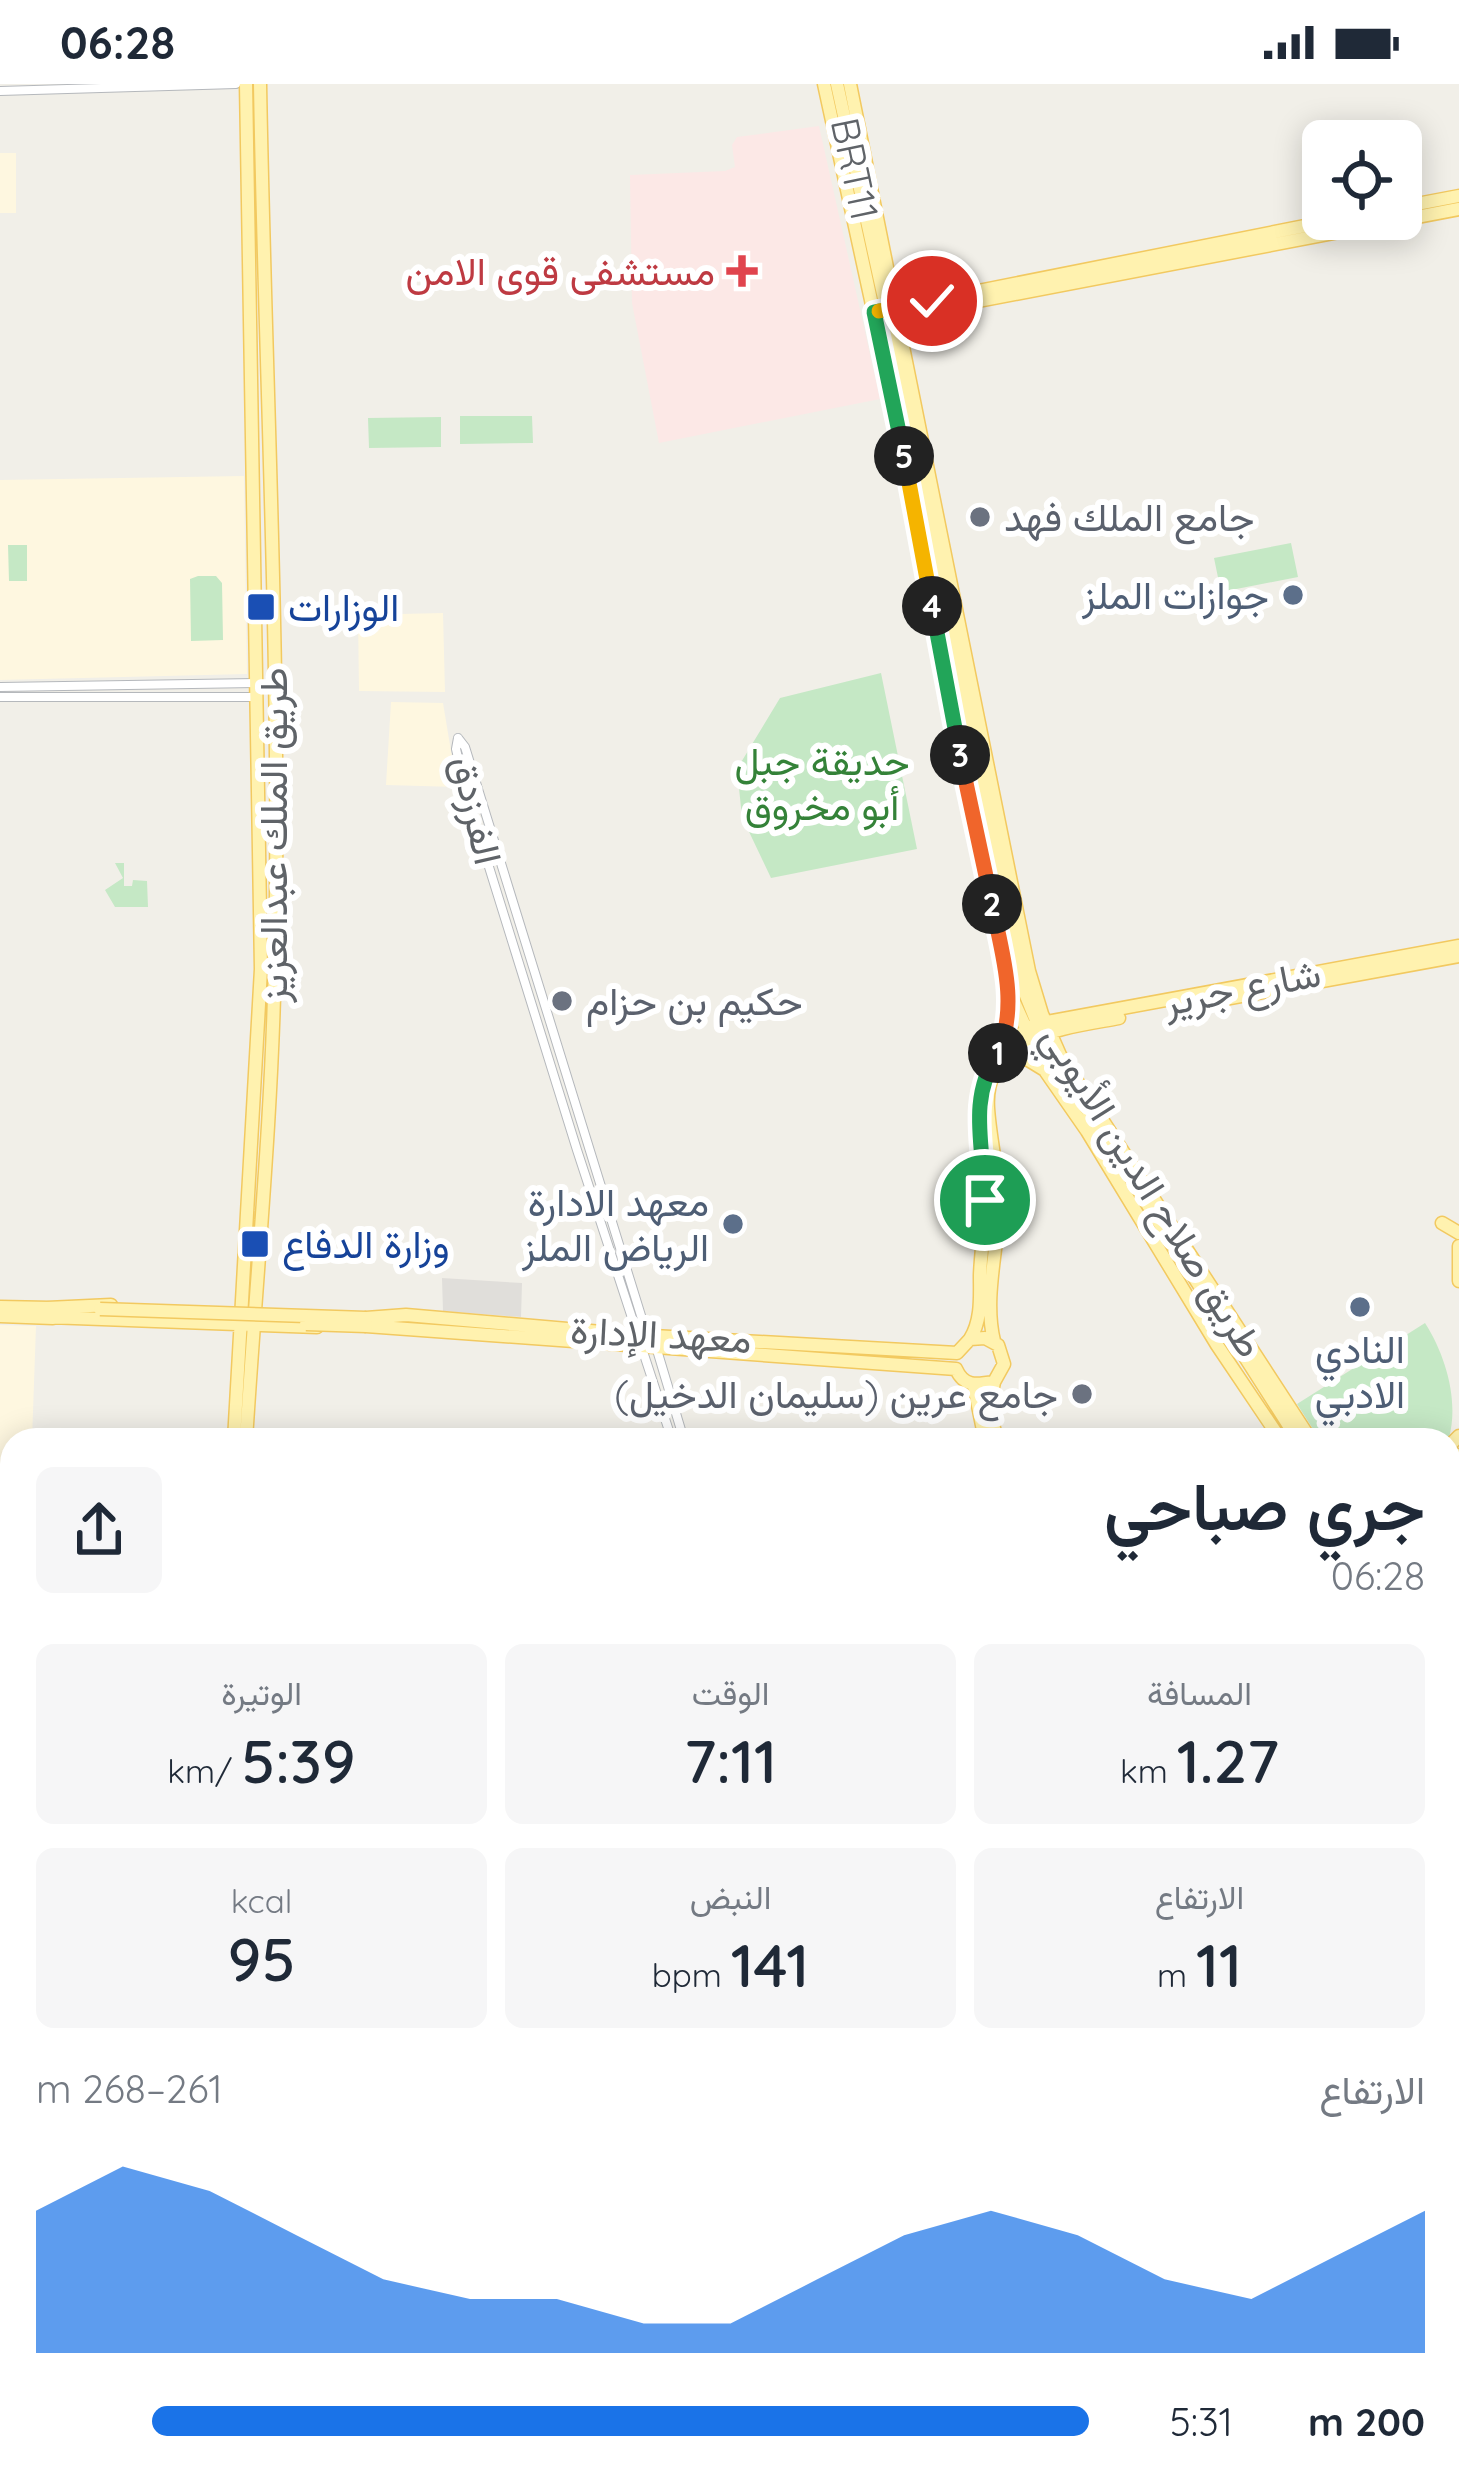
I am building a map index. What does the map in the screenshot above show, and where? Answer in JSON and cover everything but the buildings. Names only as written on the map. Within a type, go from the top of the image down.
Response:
[{"type":"main road","name":"طريق الملك عبدالعزيز","points":[[246,84],[261,969],[250,1310]]},
{"type":"main road","name":"طريق الملك عبدالعزيز","points":[[235,1428],[273,1043],[276,891],[260,84]]},
{"type":"main road","name":"طريق صلاح الدين الأيوبي","points":[[824,84],[887,314],[1009,991],[1303,1428]]},
{"type":"main road","name":"BRT11","points":[[837,84],[1020,981],[1038,1030]]},
{"type":"main road","name":"طريق صلاح الدين الأيوبي","points":[[850,84],[890,277],[887,314],[906,349],[1036,997],[1046,1072],[1087,1130],[1216,1346],[1284,1428]]},
{"type":"main road","points":[[1422,203],[1459,196]]},
{"type":"main road","points":[[887,314],[1459,209]]},
{"type":"main road","points":[[906,349],[915,322],[932,306],[1302,227]]},
{"type":"main road","points":[[890,277],[905,296],[932,306]]},
{"type":"main road","name":"شارع جرير","points":[[1038,1030],[1459,946]]},
{"type":"main road","name":"شارع جرير","points":[[1078,1021],[1459,956]]},
{"type":"main road","points":[[994,1428],[989,1408],[994,1382],[1004,1364],[990,1319],[999,1198],[987,1098],[1006,1029],[1009,991]]},
{"type":"main road","points":[[1036,997],[1078,1021],[1064,1040],[1064,1068],[1285,1428]]},
{"type":"main road","points":[[994,1341],[970,1339],[979,1318],[985,1200],[978,1099],[982,1081],[999,1059],[1038,1030]]},
{"type":"main road","points":[[999,1059],[1024,1058],[1046,1072]]},
{"type":"main road","points":[[1442,1223],[1459,1233]]},
{"type":"main road","points":[[1459,1246],[1459,1281]]},
{"type":"main road","points":[[48,1313],[64,1304],[217,1308],[418,1334],[432,1331]]},
{"type":"main road","points":[[0,1307],[211,1326],[248,1326],[279,1317],[406,1315]]},
{"type":"main road","points":[[211,1326],[218,1318],[217,1308]]},
{"type":"main road","points":[[0,1316],[100,1313],[366,1322]]},
{"type":"main road","name":"معهد الإدارة","points":[[366,1322],[406,1315],[956,1369],[974,1386]]},
{"type":"main road","name":"معهد الإدارة","points":[[366,1322],[432,1331],[957,1353],[970,1339]]},
{"type":"main road","name":"طريق الملك عبدالعزيز","points":[[246,1428],[248,1326]]},
{"type":"main road","points":[[983,1428],[974,1386],[994,1382]]},
{"type":"street","points":[[0,91],[236,84]]},
{"type":"street","points":[[0,687],[227,684],[256,690]]},
{"type":"street","points":[[227,684],[228,697]]},
{"type":"street","points":[[0,697],[228,697],[256,690]]},
{"type":"street","name":"الفرزدق","points":[[458,738],[465,747],[646,1342],[466,793],[458,738]]},
{"type":"street","points":[[646,1342],[669,1428]]},
{"type":"street","points":[[646,1342],[679,1428]]},
{"type":"shaded area","name":"مستشفى قوى الامن","points":[[819,126],[880,399],[659,443],[632,303],[630,175],[725,171],[735,167],[732,145],[737,137]]},
{"type":"shaded area","points":[[0,153],[16,153],[16,213],[0,213]]},
{"type":"shaded area","points":[[244,476],[247,674],[0,680],[0,480]]},
{"type":"shaded area","points":[[443,613],[445,692],[359,691],[358,615]]},
{"type":"shaded area","points":[[391,702],[443,703],[457,787],[386,785]]},
{"type":"shaded area","points":[[442,1278],[522,1283],[521,1317],[443,1311]]},
{"type":"shaded area","points":[[0,1325],[36,1326],[32,1428],[0,1428]]},
{"type":"green space","points":[[460,416],[532,416],[533,443],[460,444]]},
{"type":"green space","points":[[441,417],[441,447],[369,448],[368,418]]},
{"type":"green space","points":[[1291,543],[1298,577],[1221,592],[1214,558]]},
{"type":"green space","points":[[8,545],[27,545],[27,581],[9,581]]},
{"type":"green space","points":[[216,576],[222,583],[223,640],[191,641],[190,579]]},
{"type":"green space","name":"حديقة جبل أبو مخروق","points":[[881,673],[917,849],[771,878],[742,817],[737,769],[780,698]]},
{"type":"green space","points":[[115,863],[124,863],[124,886],[132,886],[133,880],[147,881],[148,907],[115,907],[105,890],[123,878]]},
{"type":"green space","points":[[1425,1323],[1449,1379],[1452,1424],[1451,1428],[1312,1428],[1297,1404]]},
{"type":"place","name":"مستشفى قوى الامن","points":[[742,271]]},
{"type":"place","name":"جامع الملك فهد","points":[[980,517]]},
{"type":"place","name":"جوازات الملز","points":[[1293,595]]},
{"type":"place","name":"الوزارات","points":[[261,607]]},
{"type":"place","name":"حكيم بن حزام","points":[[562,1001]]},
{"type":"place","name":"معهد الادارة الرياض الملز","points":[[733,1224]]},
{"type":"place","name":"وزارة الدفاع","points":[[255,1244]]},
{"type":"place","name":"النادي الادبي","points":[[1360,1307]]},
{"type":"place","name":"جامع عرين (سليمان الدخيل)","points":[[1082,1394]]},
{"type":"route","points":[[932,301],[874,312],[1009,991],[1006,1029],[978,1099],[985,1200]]}]
